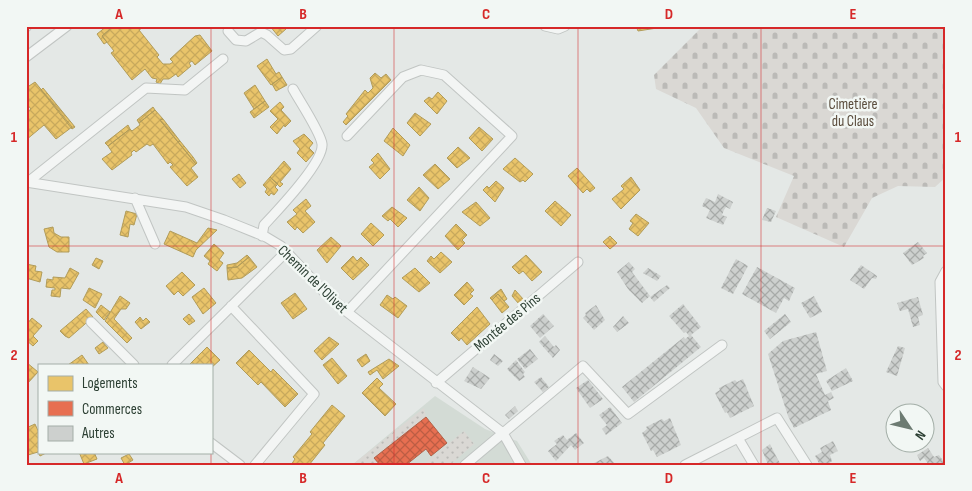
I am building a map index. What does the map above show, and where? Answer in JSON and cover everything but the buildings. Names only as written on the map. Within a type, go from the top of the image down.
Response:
[{"type":"street","points":[[26,57],[68,26]]},
{"type":"street","points":[[228,31],[236,40],[246,41],[261,32],[268,35],[284,50],[291,49],[317,26]]},
{"type":"street","points":[[545,26],[558,29],[565,26]]},
{"type":"street","points":[[27,182],[146,88],[185,90],[223,59]]},
{"type":"street","points":[[347,136],[403,77],[421,70],[444,75],[512,136],[347,312]]},
{"type":"street","points":[[262,236],[264,225],[309,173],[321,150],[322,144],[293,89]]},
{"type":"street","name":"Chemin de l'Olivet","points":[[27,182],[186,207],[262,236],[287,250],[324,292],[347,312],[436,383],[503,432],[520,465]]},
{"type":"street","points":[[136,198],[155,244]]},
{"type":"street","points":[[173,364],[287,250]]},
{"type":"street","name":"Montée des Pins","points":[[436,383],[578,262]]},
{"type":"street","points":[[946,271],[940,282],[943,382],[946,386]]},
{"type":"street","points":[[231,306],[314,394],[255,465]]},
{"type":"street","points":[[91,322],[133,364]]},
{"type":"street","points":[[465,465],[583,366],[628,414],[722,345]]},
{"type":"street","points":[[685,465],[777,418],[807,465]]},
{"type":"street","points":[[738,438],[754,465]]},
{"type":"street","points":[[212,444],[240,465]]},
{"type":"shaded area","points":[[435,396],[485,429],[517,441],[532,465],[352,465]]},
{"type":"green space","name":"Cimetière du Claus","points":[[703,26],[946,26],[946,177],[935,187],[898,186],[872,198],[844,247],[776,217],[794,176],[724,148],[696,108],[656,89],[654,75]]},
{"type":"green space","points":[[424,408],[426,417],[375,458],[380,465],[352,465]]},
{"type":"green space","points":[[464,431],[474,444],[450,465],[423,465]]}]
